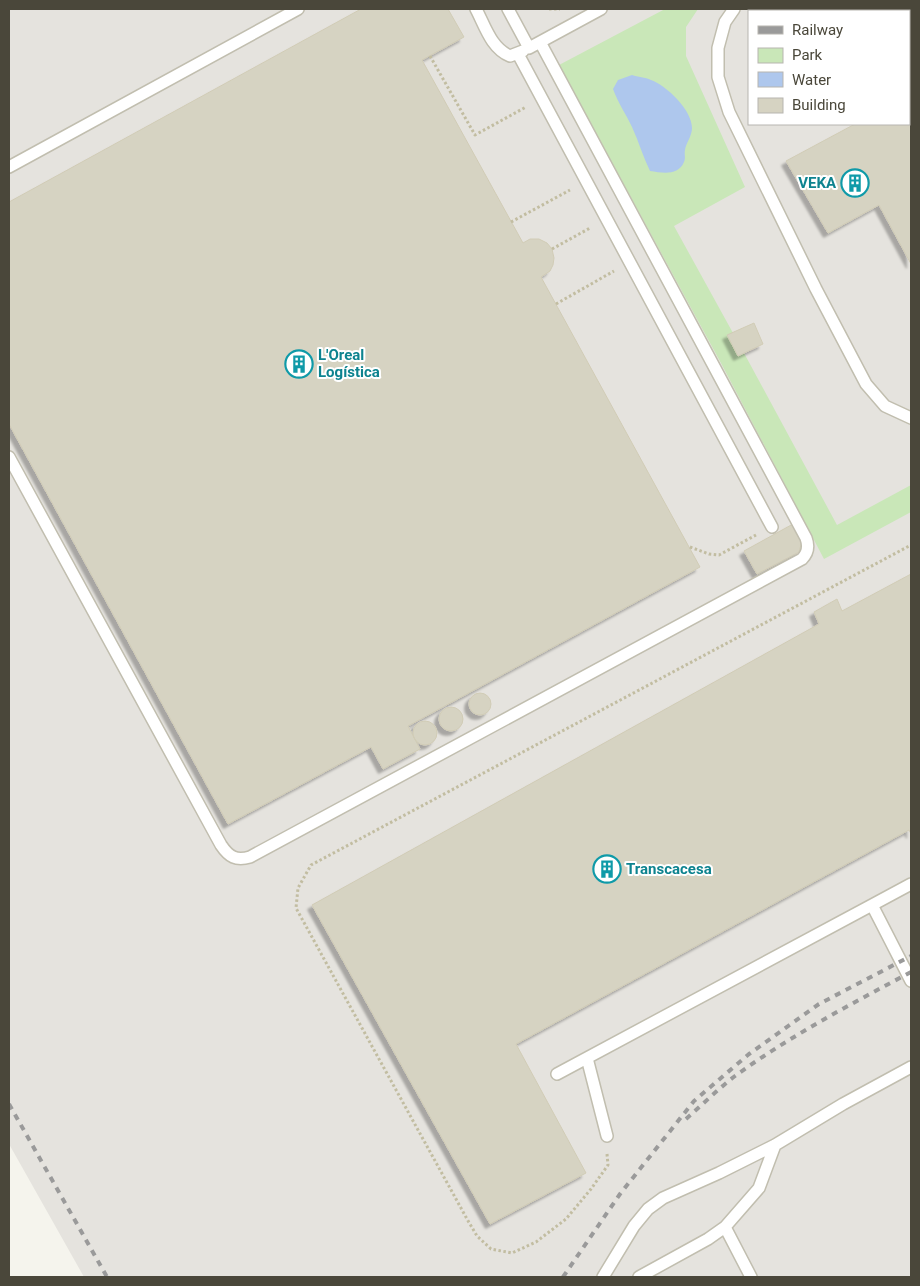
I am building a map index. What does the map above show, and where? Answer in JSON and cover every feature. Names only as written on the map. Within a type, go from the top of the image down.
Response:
[{"type":"lane","points":[[9,167],[298,9]]},
{"type":"lane","points":[[476,9],[495,45],[502,53],[510,56],[518,54],[601,9]]},
{"type":"lane","points":[[508,9],[529,48]]},
{"type":"lane","points":[[734,9],[725,22],[718,48],[718,77],[729,112],[816,289],[866,384],[885,406],[911,418]]},
{"type":"lane","points":[[9,457],[221,846],[234,858],[250,857],[802,559],[808,549],[806,538],[540,42]]},
{"type":"lane","points":[[518,54],[772,527]]},
{"type":"lane","points":[[557,1074],[911,884]]},
{"type":"lane","points":[[872,905],[911,981]]},
{"type":"lane","points":[[587,1058],[607,1136]]},
{"type":"lane","points":[[604,1277],[634,1226],[648,1209],[671,1194],[774,1145],[911,1066]]},
{"type":"lane","points":[[639,1277],[708,1239],[725,1227],[759,1188],[774,1145]]},
{"type":"lane","points":[[725,1227],[750,1277]]},
{"type":"path","points":[[549,9],[560,9]]},
{"type":"path","points":[[511,222],[586,182]]},
{"type":"path","points":[[552,249],[606,219]]},
{"type":"path","points":[[556,304],[630,262]]},
{"type":"path","points":[[607,1136],[608,1165],[566,1219],[536,1242],[512,1252],[491,1249],[477,1236],[467,1219],[296,908],[298,888],[310,865],[911,545]]},
{"type":"shaded area","points":[[9,9],[911,9],[911,1277],[84,1277],[9,1144]]},
{"type":"green space","points":[[665,9],[698,9],[686,27],[686,56],[745,187],[674,226],[733,333],[738,356],[744,353],[837,525],[911,485],[911,512],[824,559],[722,365],[559,65]]},
{"type":"water","points":[[632,75],[657,83],[678,100],[688,114],[692,131],[686,147],[684,162],[674,172],[650,171],[632,127],[615,94],[613,89],[618,80]]},
{"type":"building","name":"L'Oreal Logística","points":[[361,9],[448,9],[464,37],[422,60],[523,243],[530,239],[539,239],[547,243],[552,249],[553,265],[550,271],[541,277],[700,567],[408,726],[420,749],[383,769],[371,747],[228,824],[9,424],[9,202]]},
{"type":"building","name":"VEKA","points":[[910,94],[911,264],[879,205],[828,233],[786,161],[853,125],[910,125]]},
{"type":"building","points":[[754,323],[763,344],[738,356],[727,335]]},
{"type":"building","points":[[793,524],[802,541],[799,552],[757,574],[744,551]]},
{"type":"building","name":"Transcacesa","points":[[911,574],[911,834],[909,830],[516,1044],[586,1173],[490,1224],[312,905],[819,624],[814,612],[837,599],[842,611]]},
{"type":"building","points":[[476,693],[484,693],[491,700],[491,708],[484,715],[476,715],[469,708],[469,700]]},
{"type":"building","points":[[451,707],[459,711],[463,719],[459,727],[451,731],[443,727],[439,719],[443,711]]},
{"type":"building","points":[[425,721],[433,725],[437,733],[433,741],[425,745],[417,741],[413,733],[417,725]]},
{"type":"railway","points":[[563,1277],[620,1194],[694,1101],[749,1054],[819,1004],[911,956]]},
{"type":"railway","points":[[686,1119],[735,1076],[777,1047],[911,972]]},
{"type":"railway","points":[[9,1104],[107,1277]]},
{"type":"place","name":"VEKA","points":[[855,183]]},
{"type":"place","name":"L'Oreal Logística","points":[[299,364]]},
{"type":"place","name":"Transcacesa","points":[[607,869]]}]
